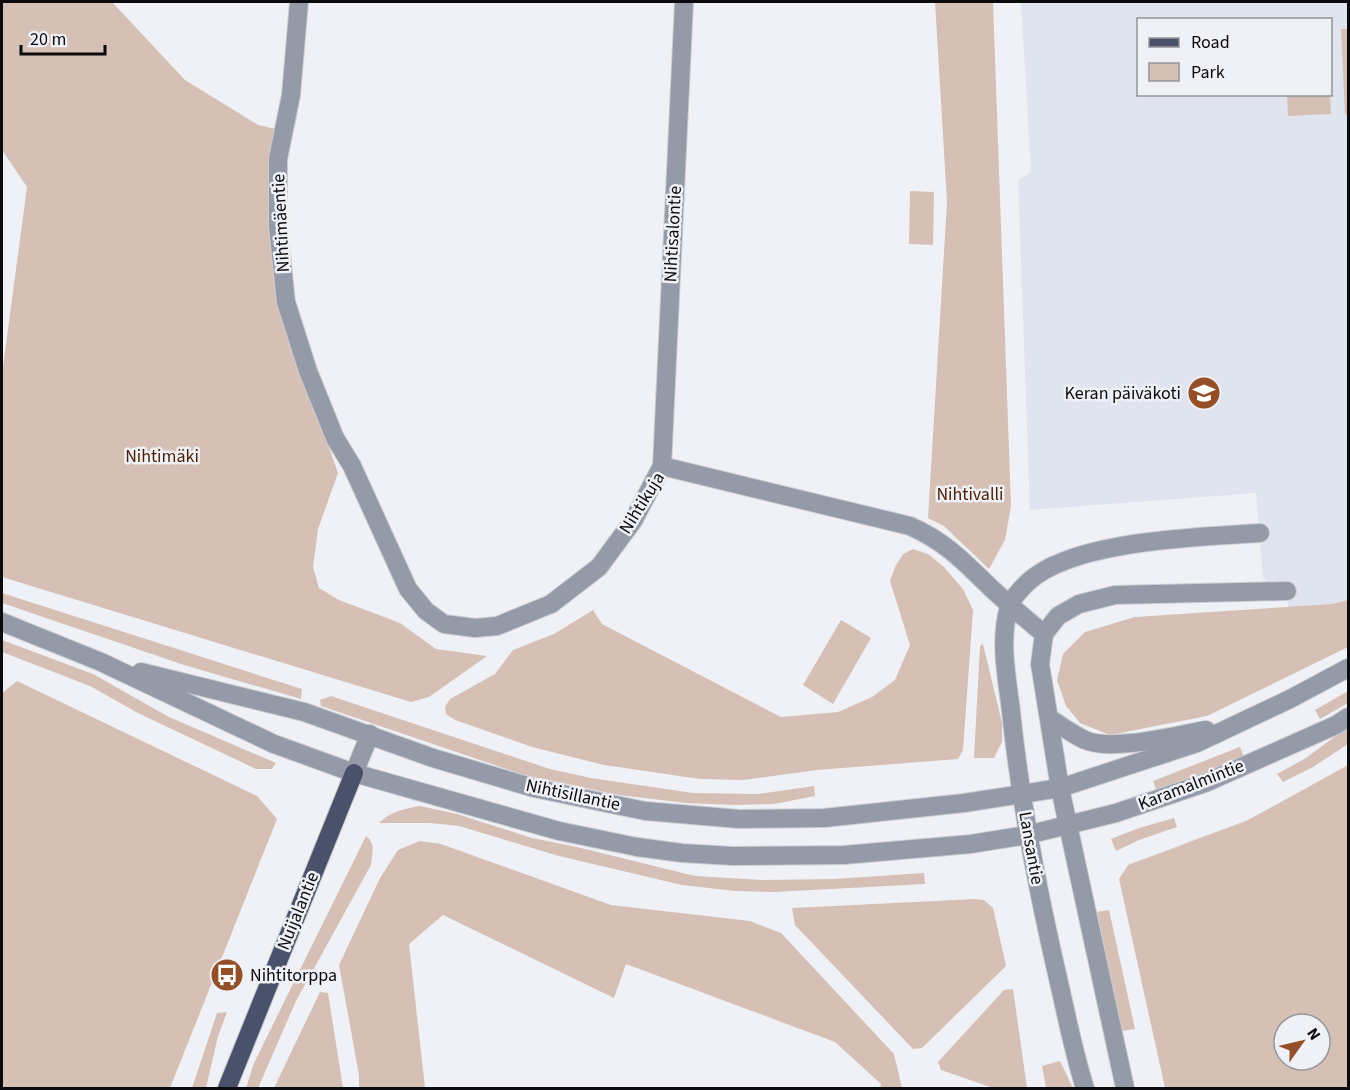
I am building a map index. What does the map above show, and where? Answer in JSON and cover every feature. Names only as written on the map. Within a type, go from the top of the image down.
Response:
[{"type":"main road","name":"Nuijalantie","points":[[227,1089],[354,773]]},
{"type":"street","name":"Nihtimäentie","points":[[299,2],[291,95],[278,159],[278,226],[286,302],[308,371],[335,438]]},
{"type":"street","name":"Nihtisalontie","points":[[662,466],[684,2]]},
{"type":"street","name":"Nihtikuja","points":[[335,438],[361,484],[408,589],[426,611],[444,624],[475,628],[497,626],[551,604],[599,567],[633,521],[662,466],[910,526],[945,545],[1044,634]]},
{"type":"street","points":[[1009,604],[1029,581],[1071,558],[1119,546],[1260,534]]},
{"type":"street","points":[[1125,1089],[1060,788],[1040,664],[1044,634],[1058,616],[1079,604],[1115,595],[1287,591]]},
{"type":"street","name":"Lansantie","points":[[1009,604],[1004,641],[1016,762],[1027,835],[1085,1089]]},
{"type":"street","name":"Nihtisillantie","points":[[2,622],[101,662],[274,744],[354,773],[559,831],[637,847],[732,856],[844,855],[970,844],[1027,835]]},
{"type":"street","name":"Nihtisillantie","points":[[101,662],[304,712],[433,758],[534,788],[645,811],[739,819],[824,818],[1022,795],[1060,788]]},
{"type":"street","name":"Karamalmintie","points":[[1060,788],[1197,743],[1348,668]]},
{"type":"street","name":"Karamalmintie","points":[[1027,835],[1116,813],[1205,783],[1336,725],[1348,717]]},
{"type":"street","name":"Karamalmintie","points":[[1049,718],[1086,741],[1123,744],[1235,726]]},
{"type":"street","name":"Nuijalantie","points":[[354,773],[370,734]]},
{"type":"shaded area","points":[[1021,2],[1348,2],[1348,617],[1288,607],[1287,591],[1263,578],[1256,493],[1030,510],[1018,181],[1031,171]]},
{"type":"green space","name":"Nihtimäki","points":[[2,2],[112,2],[185,80],[258,125],[276,129],[278,301],[338,473],[318,529],[313,567],[319,588],[339,600],[400,623],[436,649],[487,656],[429,697],[411,702],[2,577],[2,374],[27,187],[2,150]]},
{"type":"green space","name":"Nihtivalli","points":[[935,2],[993,2],[1011,506],[1005,540],[989,569],[944,526],[928,518],[947,202]]},
{"type":"green space","points":[[1341,29],[1348,29],[1348,115],[1345,115]]},
{"type":"green space","points":[[1287,96],[1330,96],[1331,114],[1288,116]]},
{"type":"green space","points":[[910,191],[934,192],[933,245],[909,244]]},
{"type":"green space","points":[[913,549],[928,554],[944,567],[963,589],[973,610],[963,750],[958,759],[817,770],[743,780],[700,779],[604,765],[532,747],[455,720],[446,714],[445,707],[450,699],[495,674],[513,650],[554,634],[593,610],[602,624],[781,717],[838,712],[872,697],[895,680],[910,645],[890,581],[903,554]]},
{"type":"green space","points":[[2,593],[302,689],[301,699],[184,665],[2,603]]},
{"type":"green space","points":[[1348,600],[1348,647],[1207,716],[1110,735],[1080,723],[1066,706],[1057,680],[1063,654],[1085,632],[1135,617],[1332,604]]},
{"type":"green space","points":[[841,620],[871,638],[833,704],[803,685]]},
{"type":"green space","points":[[2,640],[93,674],[169,717],[276,763],[272,769],[256,769],[138,713],[90,686],[2,652]]},
{"type":"green space","points":[[983,644],[1002,723],[1002,742],[994,758],[974,758],[980,646]]},
{"type":"green space","points":[[17,681],[257,796],[277,819],[170,1088],[2,1088],[2,693]]},
{"type":"green space","points":[[1348,691],[1348,703],[1320,719],[1315,710]]},
{"type":"green space","points":[[331,696],[550,769],[591,778],[693,793],[758,794],[814,786],[815,796],[774,804],[733,805],[686,803],[619,795],[524,775],[321,706],[320,700]]},
{"type":"green space","points":[[1348,727],[1348,744],[1313,767],[1283,782],[1277,774],[1306,758]]},
{"type":"green space","points":[[1240,747],[1244,757],[1157,792],[1153,781]]},
{"type":"green space","points":[[1348,765],[1348,1088],[1165,1088],[1119,879],[1128,865],[1248,820]]},
{"type":"green space","points":[[420,806],[457,814],[532,838],[695,876],[763,880],[834,879],[924,873],[925,884],[774,892],[735,891],[682,885],[559,856],[459,826],[430,823],[379,823],[393,813]]},
{"type":"green space","points":[[1174,818],[1177,827],[1139,840],[1116,851],[1111,839]]},
{"type":"green space","points":[[366,836],[372,845],[371,865],[296,1001],[258,1088],[246,1088],[254,1063]]},
{"type":"green space","points":[[420,841],[441,844],[611,905],[750,921],[781,933],[894,1054],[902,1088],[880,1088],[881,1084],[835,1042],[626,964],[614,998],[443,915],[409,944],[425,1088],[359,1088],[359,1075],[339,965],[380,878],[398,850]]},
{"type":"green space","points":[[984,900],[993,908],[1006,966],[922,1048],[913,1049],[795,925],[792,908]]},
{"type":"green space","points":[[1109,910],[1135,1029],[1122,1031],[1097,912]]},
{"type":"green space","points":[[1013,989],[1027,1088],[993,1088],[941,1070],[938,1062],[1004,990]]},
{"type":"green space","points":[[320,992],[328,993],[343,1088],[274,1088]]},
{"type":"green space","points":[[227,1012],[218,1036],[206,1088],[192,1088],[217,1013]]},
{"type":"green space","points":[[1060,1061],[1073,1088],[1046,1088],[1042,1066]]},
{"type":"place","name":"Keran päiväkoti","points":[[1204,393]]},
{"type":"place","name":"Nihtitorppa","points":[[227,975]]}]
